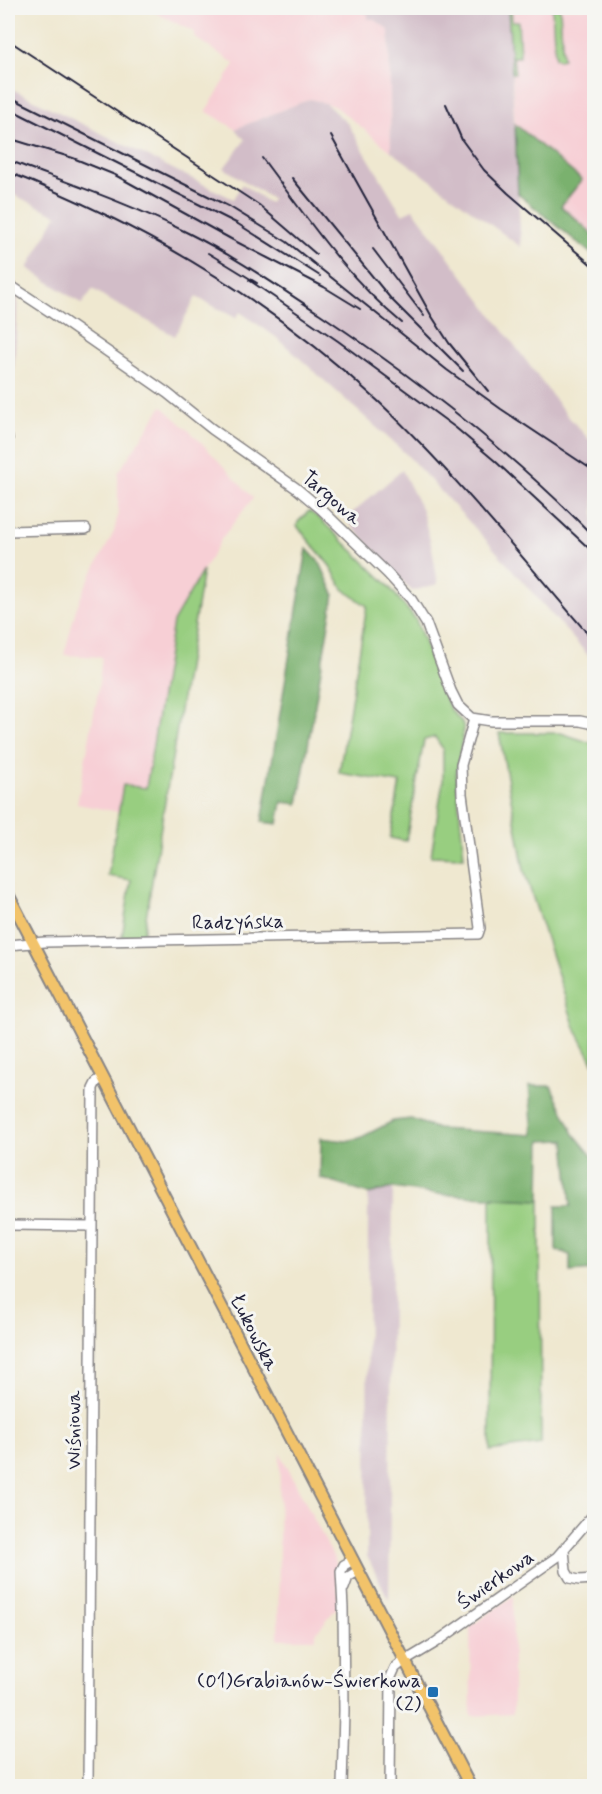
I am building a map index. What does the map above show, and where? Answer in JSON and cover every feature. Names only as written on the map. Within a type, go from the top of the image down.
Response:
[{"type":"main road","name":"Łukowska","points":[[8,894],[470,1786]]},
{"type":"street","name":"Targowa","points":[[8,284],[167,393],[212,429],[296,488],[327,514],[411,599],[426,623],[451,692],[464,712],[474,719]]},
{"type":"street","points":[[8,438],[8,444]]},
{"type":"street","points":[[8,531],[86,529]]},
{"type":"street","points":[[474,719],[594,724]]},
{"type":"street","name":"Radzyńska","points":[[8,945],[478,934],[480,928],[462,794],[461,765],[474,719]]},
{"type":"street","name":"Wiśniowa","points":[[88,1786],[93,1088],[102,1078]]},
{"type":"street","points":[[8,1224],[92,1226]]},
{"type":"street","name":"Świerkowa","points":[[405,1661],[435,1643],[564,1550],[594,1514]]},
{"type":"street","points":[[564,1550],[566,1571],[570,1578],[594,1579]]},
{"type":"street","points":[[342,1786],[344,1711],[342,1569],[353,1560]]},
{"type":"street","points":[[342,1593],[346,1579],[358,1571]]},
{"type":"street","points":[[390,1786],[391,1677],[395,1668],[405,1661]]},
{"type":"shaded area","points":[[146,8],[359,8],[368,14],[368,19],[374,19],[389,30],[391,151],[336,107],[310,99],[235,129],[206,111],[235,64],[194,37],[194,32]]},
{"type":"shaded area","points":[[359,8],[508,8],[521,247],[391,151],[389,30],[374,19],[368,19],[368,14]]},
{"type":"shaded area","points":[[508,8],[594,8],[594,235],[560,206],[582,180],[515,124]]},
{"type":"shaded area","points":[[8,87],[233,199],[242,184],[269,203],[272,199],[224,168],[245,140],[235,129],[310,99],[325,103],[348,124],[402,214],[413,209],[565,413],[594,445],[594,662],[406,454],[276,337],[240,312],[236,318],[196,297],[175,336],[93,289],[82,304],[28,268],[56,216],[61,217],[8,192]]},
{"type":"shaded area","points":[[8,292],[18,298],[11,424],[8,423]]},
{"type":"shaded area","points":[[162,406],[199,440],[253,498],[222,538],[173,622],[146,788],[123,785],[119,812],[77,804],[98,692],[102,657],[64,655],[76,609],[84,589],[114,532],[118,514],[118,473]]},
{"type":"shaded area","points":[[402,470],[422,510],[438,584],[412,591],[345,519]]},
{"type":"shaded area","points":[[393,1188],[389,1600],[367,1556],[368,1194]]},
{"type":"shaded area","points":[[280,1453],[336,1562],[338,1606],[316,1633],[316,1639],[278,1639]]},
{"type":"shaded area","points":[[513,1596],[513,1714],[471,1716],[470,1627]]},
{"type":"green space","points":[[508,8],[511,8],[512,21],[518,21],[520,57],[513,57],[515,74],[512,74]]},
{"type":"green space","points":[[552,8],[560,9],[563,59],[559,60],[555,58]]},
{"type":"green space","points":[[515,124],[582,180],[561,206],[594,235],[594,256],[518,194]]},
{"type":"green space","points":[[309,511],[386,583],[416,620],[450,709],[464,728],[456,775],[464,857],[431,856],[443,781],[443,749],[435,737],[424,740],[406,841],[390,838],[400,783],[339,773],[367,606],[343,589],[330,566],[297,526]]},
{"type":"green space","points":[[307,549],[320,563],[334,594],[298,804],[282,802],[278,824],[262,822]]},
{"type":"green space","points":[[203,570],[143,936],[122,937],[131,880],[108,876],[123,785],[146,788],[173,622]]},
{"type":"green space","points":[[499,733],[561,733],[594,744],[594,1064],[575,1028],[524,870]]},
{"type":"green space","points":[[529,1086],[551,1086],[574,1134],[594,1158],[594,1270],[570,1272],[570,1255],[556,1250],[556,1206],[571,1206],[565,1140],[541,1141],[540,1200],[434,1194],[393,1188],[368,1194],[320,1178],[321,1138],[346,1141],[360,1138],[393,1121],[411,1119],[438,1129],[533,1135]]},
{"type":"green space","points":[[491,1198],[540,1200],[541,1444],[490,1451]]},
{"type":"railway","points":[[8,40],[259,205],[316,254]]},
{"type":"railway","points":[[8,96],[230,207],[287,242],[447,370],[594,471]]},
{"type":"railway","points":[[446,104],[462,140],[484,170],[594,267]]},
{"type":"railway","points":[[8,108],[238,224],[320,276]]},
{"type":"railway","points":[[331,136],[431,315],[449,343],[488,391]]},
{"type":"railway","points":[[8,138],[73,158],[115,175],[324,287],[360,309]]},
{"type":"railway","points":[[262,158],[344,266],[402,323]]},
{"type":"railway","points":[[8,160],[166,222],[222,251],[271,282],[357,339],[463,418],[497,446],[594,537]]},
{"type":"railway","points":[[8,172],[109,216],[204,269],[250,299],[337,365],[379,402],[436,459],[594,641]]},
{"type":"railway","points":[[292,178],[391,299],[463,371]]},
{"type":"railway","points":[[373,249],[424,316]]},
{"type":"railway","points":[[208,253],[257,283]]},
{"type":"railway","points":[[249,280],[338,341],[456,428],[594,553]]},
{"type":"place","name":"(01)Grabianów-Świerkowa (2)","points":[[433,1692]]}]
